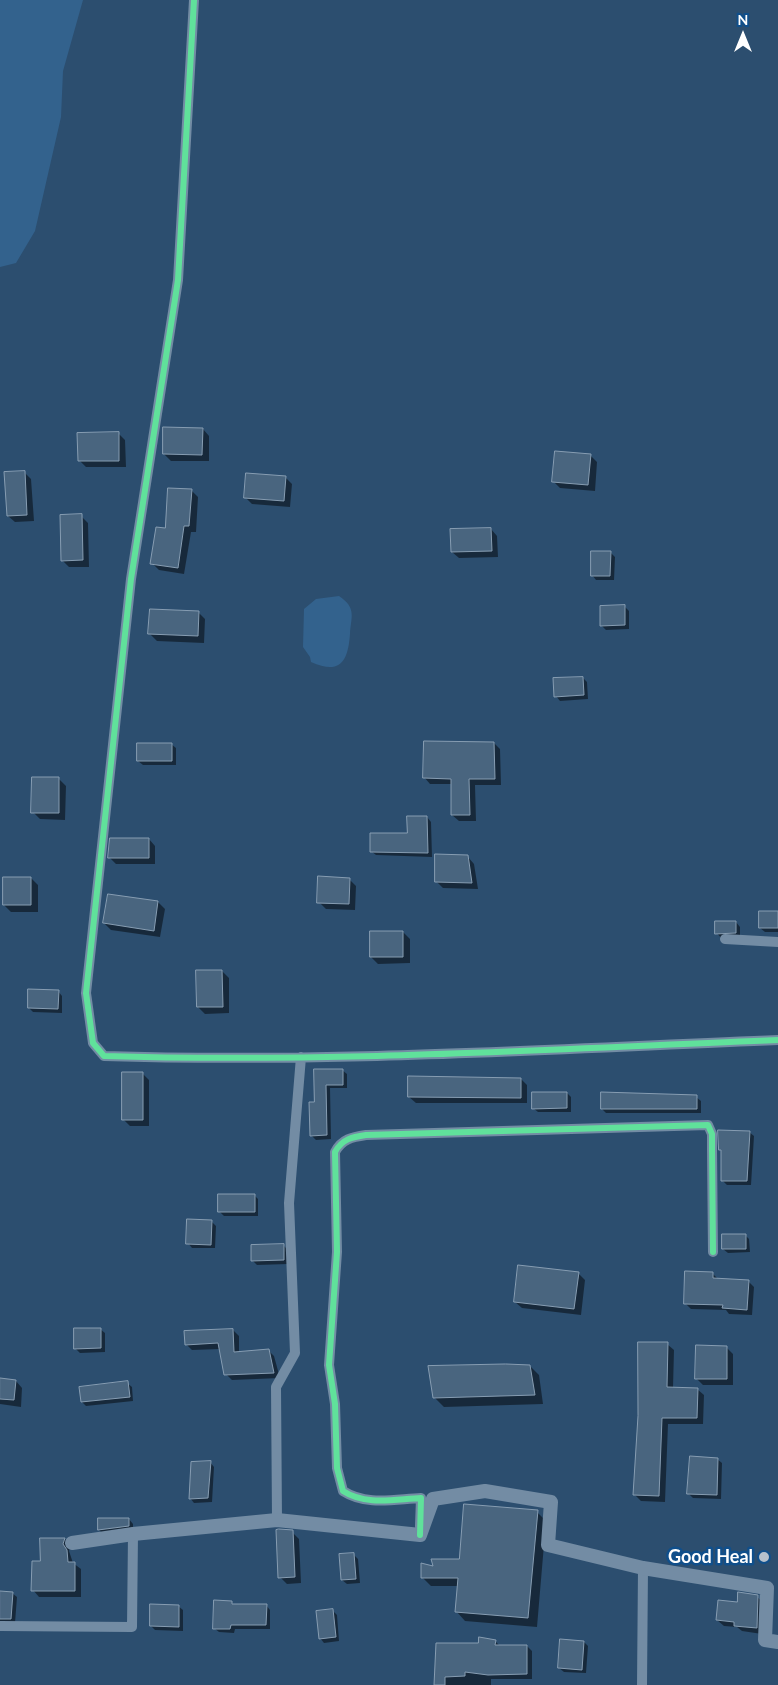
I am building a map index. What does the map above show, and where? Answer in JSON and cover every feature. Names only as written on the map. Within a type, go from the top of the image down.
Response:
[{"type":"street","points":[[194,0],[178,280],[130,579],[86,993],[93,1043],[104,1056],[301,1058],[778,1040]]},
{"type":"street","points":[[724,939],[778,942]]},
{"type":"street","points":[[277,1520],[276,1387],[295,1353],[289,1203],[301,1058]]},
{"type":"street","points":[[420,1535],[421,1498],[371,1500],[353,1498],[342,1491],[337,1468],[335,1404],[329,1365],[337,1252],[335,1152],[340,1143],[354,1137],[366,1135],[708,1125],[712,1134],[713,1252]]},
{"type":"street","points":[[420,1535],[433,1498],[485,1491],[551,1502],[548,1545],[643,1568],[767,1588],[765,1640],[778,1642]]},
{"type":"street","points":[[72,1543],[133,1534],[277,1520],[420,1535]]},
{"type":"street","points":[[0,1626],[132,1627],[133,1534]]},
{"type":"street","points":[[642,1685],[643,1568]]},
{"type":"water","points":[[0,0],[83,0],[63,71],[61,117],[35,231],[16,263],[0,267]]},
{"type":"water","points":[[339,596],[345,600],[352,613],[347,652],[341,663],[336,666],[321,666],[311,662],[303,647],[304,609],[316,599]]},
{"type":"building","points":[[163,427],[203,428],[202,455],[163,454]]},
{"type":"building","points":[[119,432],[119,461],[78,461],[77,433]]},
{"type":"building","points":[[555,451],[591,454],[588,485],[552,482]]},
{"type":"building","points":[[25,471],[27,515],[7,516],[4,472]]},
{"type":"building","points":[[246,473],[286,476],[284,501],[244,498]]},
{"type":"building","points":[[168,488],[192,489],[189,526],[184,526],[178,568],[150,564],[156,527],[165,528]]},
{"type":"building","points":[[82,514],[83,560],[61,561],[60,515]]},
{"type":"building","points":[[491,528],[492,551],[451,552],[450,529]]},
{"type":"building","points":[[591,551],[611,551],[610,576],[591,576]]},
{"type":"building","points":[[625,605],[625,625],[600,626],[600,606]]},
{"type":"building","points":[[150,609],[199,611],[198,636],[148,634]]},
{"type":"building","points":[[583,677],[584,695],[554,697],[553,678]]},
{"type":"building","points":[[424,741],[494,742],[495,779],[469,779],[470,815],[451,815],[451,779],[423,778]]},
{"type":"building","points":[[137,743],[172,743],[172,761],[137,761]]},
{"type":"building","points":[[32,777],[59,777],[59,813],[31,813]]},
{"type":"building","points":[[407,816],[427,816],[428,853],[370,852],[370,833],[407,833]]},
{"type":"building","points":[[110,838],[149,838],[149,858],[108,858]]},
{"type":"building","points":[[435,854],[468,855],[472,883],[435,882]]},
{"type":"building","points":[[318,876],[350,878],[349,904],[317,903]]},
{"type":"building","points":[[3,877],[31,877],[31,905],[3,905]]},
{"type":"building","points":[[108,894],[158,901],[154,931],[103,923]]},
{"type":"building","points":[[759,911],[778,911],[778,928],[759,928]]},
{"type":"building","points":[[715,921],[736,921],[736,933],[715,934]]},
{"type":"building","points":[[370,931],[403,931],[403,957],[370,957]]},
{"type":"building","points":[[196,970],[222,970],[223,1007],[197,1007]]},
{"type":"building","points":[[28,989],[59,990],[58,1009],[28,1008]]},
{"type":"building","points":[[314,1069],[343,1069],[343,1085],[326,1085],[327,1135],[310,1136],[309,1102],[314,1102]]},
{"type":"building","points":[[122,1072],[143,1072],[143,1120],[122,1120]]},
{"type":"building","points":[[408,1076],[521,1078],[521,1098],[408,1097]]},
{"type":"building","points":[[532,1092],[567,1092],[567,1108],[532,1109]]},
{"type":"building","points":[[601,1092],[697,1095],[697,1109],[601,1109]]},
{"type":"building","points":[[718,1130],[750,1131],[747,1181],[721,1181],[721,1150],[719,1150]]},
{"type":"building","points":[[218,1194],[255,1194],[255,1212],[218,1212]]},
{"type":"building","points":[[187,1219],[212,1220],[211,1245],[186,1244]]},
{"type":"building","points":[[722,1234],[746,1234],[746,1249],[722,1249]]},
{"type":"building","points":[[284,1244],[284,1260],[251,1261],[251,1245]]},
{"type":"building","points":[[518,1265],[579,1272],[574,1309],[514,1302]]},
{"type":"building","points":[[685,1271],[713,1272],[713,1278],[749,1280],[747,1310],[722,1308],[723,1305],[684,1304]]},
{"type":"building","points":[[74,1328],[101,1328],[101,1348],[74,1349]]},
{"type":"building","points":[[233,1329],[234,1352],[269,1349],[274,1373],[224,1375],[218,1343],[185,1345],[184,1331]]},
{"type":"building","points":[[638,1342],[668,1342],[667,1387],[698,1388],[697,1418],[662,1418],[659,1496],[633,1495],[638,1416]]},
{"type":"building","points":[[696,1345],[727,1346],[727,1379],[695,1379]]},
{"type":"building","points":[[530,1365],[535,1395],[433,1398],[428,1366]]},
{"type":"building","points":[[0,1378],[16,1380],[14,1400],[0,1399]]},
{"type":"building","points":[[128,1381],[130,1397],[81,1402],[79,1387]]},
{"type":"building","points":[[690,1456],[718,1458],[717,1495],[687,1494]]},
{"type":"building","points":[[211,1461],[208,1498],[189,1499],[191,1462]]},
{"type":"building","points":[[464,1504],[538,1510],[528,1618],[455,1612],[458,1578],[421,1578],[421,1563],[433,1566],[431,1559],[459,1559]]},
{"type":"building","points":[[98,1518],[129,1518],[129,1526],[98,1530]]},
{"type":"building","points":[[276,1530],[293,1530],[295,1577],[278,1578]]},
{"type":"building","points":[[40,1538],[65,1538],[63,1544],[67,1550],[68,1562],[75,1562],[75,1591],[31,1591],[32,1561],[40,1561]]},
{"type":"building","points":[[354,1553],[356,1579],[341,1580],[339,1554]]},
{"type":"building","points":[[0,1591],[13,1592],[11,1619],[0,1619]]},
{"type":"building","points":[[738,1592],[758,1595],[757,1628],[734,1626],[734,1622],[716,1620],[718,1600],[737,1602]]},
{"type":"building","points":[[214,1600],[232,1601],[232,1604],[267,1604],[266,1625],[231,1625],[230,1629],[213,1629]]},
{"type":"building","points":[[150,1604],[179,1605],[179,1627],[150,1626]]},
{"type":"building","points":[[333,1609],[336,1637],[319,1639],[316,1611]]},
{"type":"building","points":[[479,1637],[496,1640],[495,1645],[527,1645],[527,1674],[488,1675],[465,1672],[465,1676],[445,1677],[445,1685],[434,1685],[436,1643],[478,1643]]},
{"type":"building","points":[[560,1639],[584,1641],[582,1670],[558,1668]]},
{"type":"cycle path","points":[[194,0],[178,280],[131,579],[86,993],[93,1043],[104,1056],[273,1058],[441,1054],[778,1040]]},
{"type":"cycle path","points":[[420,1535],[421,1498],[371,1500],[352,1496],[343,1491],[337,1468],[335,1404],[329,1365],[337,1252],[335,1152],[344,1141],[366,1135],[708,1125],[712,1134],[713,1252]]},
{"type":"place","name":"Good Heal","points":[[764,1557]]}]
